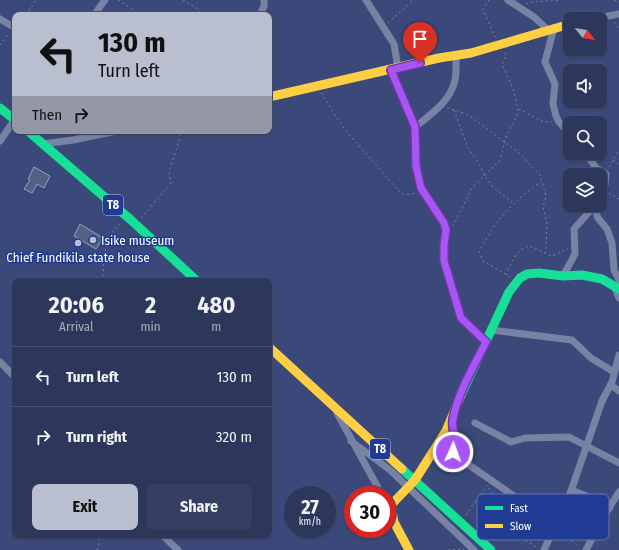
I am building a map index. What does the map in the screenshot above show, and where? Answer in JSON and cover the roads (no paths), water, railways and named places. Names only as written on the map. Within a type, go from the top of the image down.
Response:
[{"type":"main road","points":[[272,96],[471,53],[563,26]]},
{"type":"main road","points":[[0,108],[12,118]]},
{"type":"main road","name":"T8","points":[[31,134],[133,222],[194,278]]},
{"type":"main road","points":[[396,497],[415,480],[453,417],[459,399],[509,292],[520,278],[527,274],[539,273],[563,276],[574,274],[602,279],[617,285]]},
{"type":"main road","name":"T8","points":[[272,350],[335,409],[477,537]]},
{"type":"main road","points":[[396,525],[409,550]]},
{"type":"main road","name":"T8","points":[[480,540],[491,550]]},
{"type":"street","points":[[96,12],[105,0]]},
{"type":"street","points":[[261,12],[264,6],[264,0]]},
{"type":"street","points":[[366,0],[395,48],[394,69],[415,127],[418,177],[423,191],[444,223],[446,230],[444,261],[461,318],[486,342]]},
{"type":"street","points":[[508,0],[551,29],[545,62],[555,84],[553,104],[559,122],[563,126]]},
{"type":"street","points":[[607,16],[619,14]]},
{"type":"street","points":[[0,19],[12,26]]},
{"type":"street","points":[[415,127],[439,107],[454,83],[457,55]]},
{"type":"street","points":[[0,141],[12,124]]},
{"type":"street","points":[[43,144],[102,134]]},
{"type":"street","points":[[563,276],[575,254],[574,229],[589,212]]},
{"type":"street","points":[[595,212],[607,229],[612,243],[614,270],[619,298]]},
{"type":"street","points":[[491,330],[572,340],[591,358],[614,372]]},
{"type":"street","points":[[569,494],[602,401],[611,385],[619,355]]},
{"type":"street","points":[[0,362],[12,374]]},
{"type":"street","points":[[611,385],[619,391]]},
{"type":"street","points":[[335,409],[351,441],[377,486]]},
{"type":"street","points":[[453,417],[452,427],[456,442],[453,452],[456,456],[510,494]]},
{"type":"street","points":[[475,423],[511,442],[525,438],[569,437],[619,463]]},
{"type":"street","points":[[351,441],[374,457],[473,549]]},
{"type":"street","points":[[571,490],[581,494]]},
{"type":"street","points":[[610,508],[619,492]]},
{"type":"street","points":[[165,538],[178,550]]},
{"type":"street","points":[[544,550],[549,540]]},
{"type":"street","points":[[584,550],[590,540]]},
{"type":"place","name":"Isike museum","points":[[93,240]]},
{"type":"place","name":"Chief Fundikila state house","points":[[78,243]]}]
